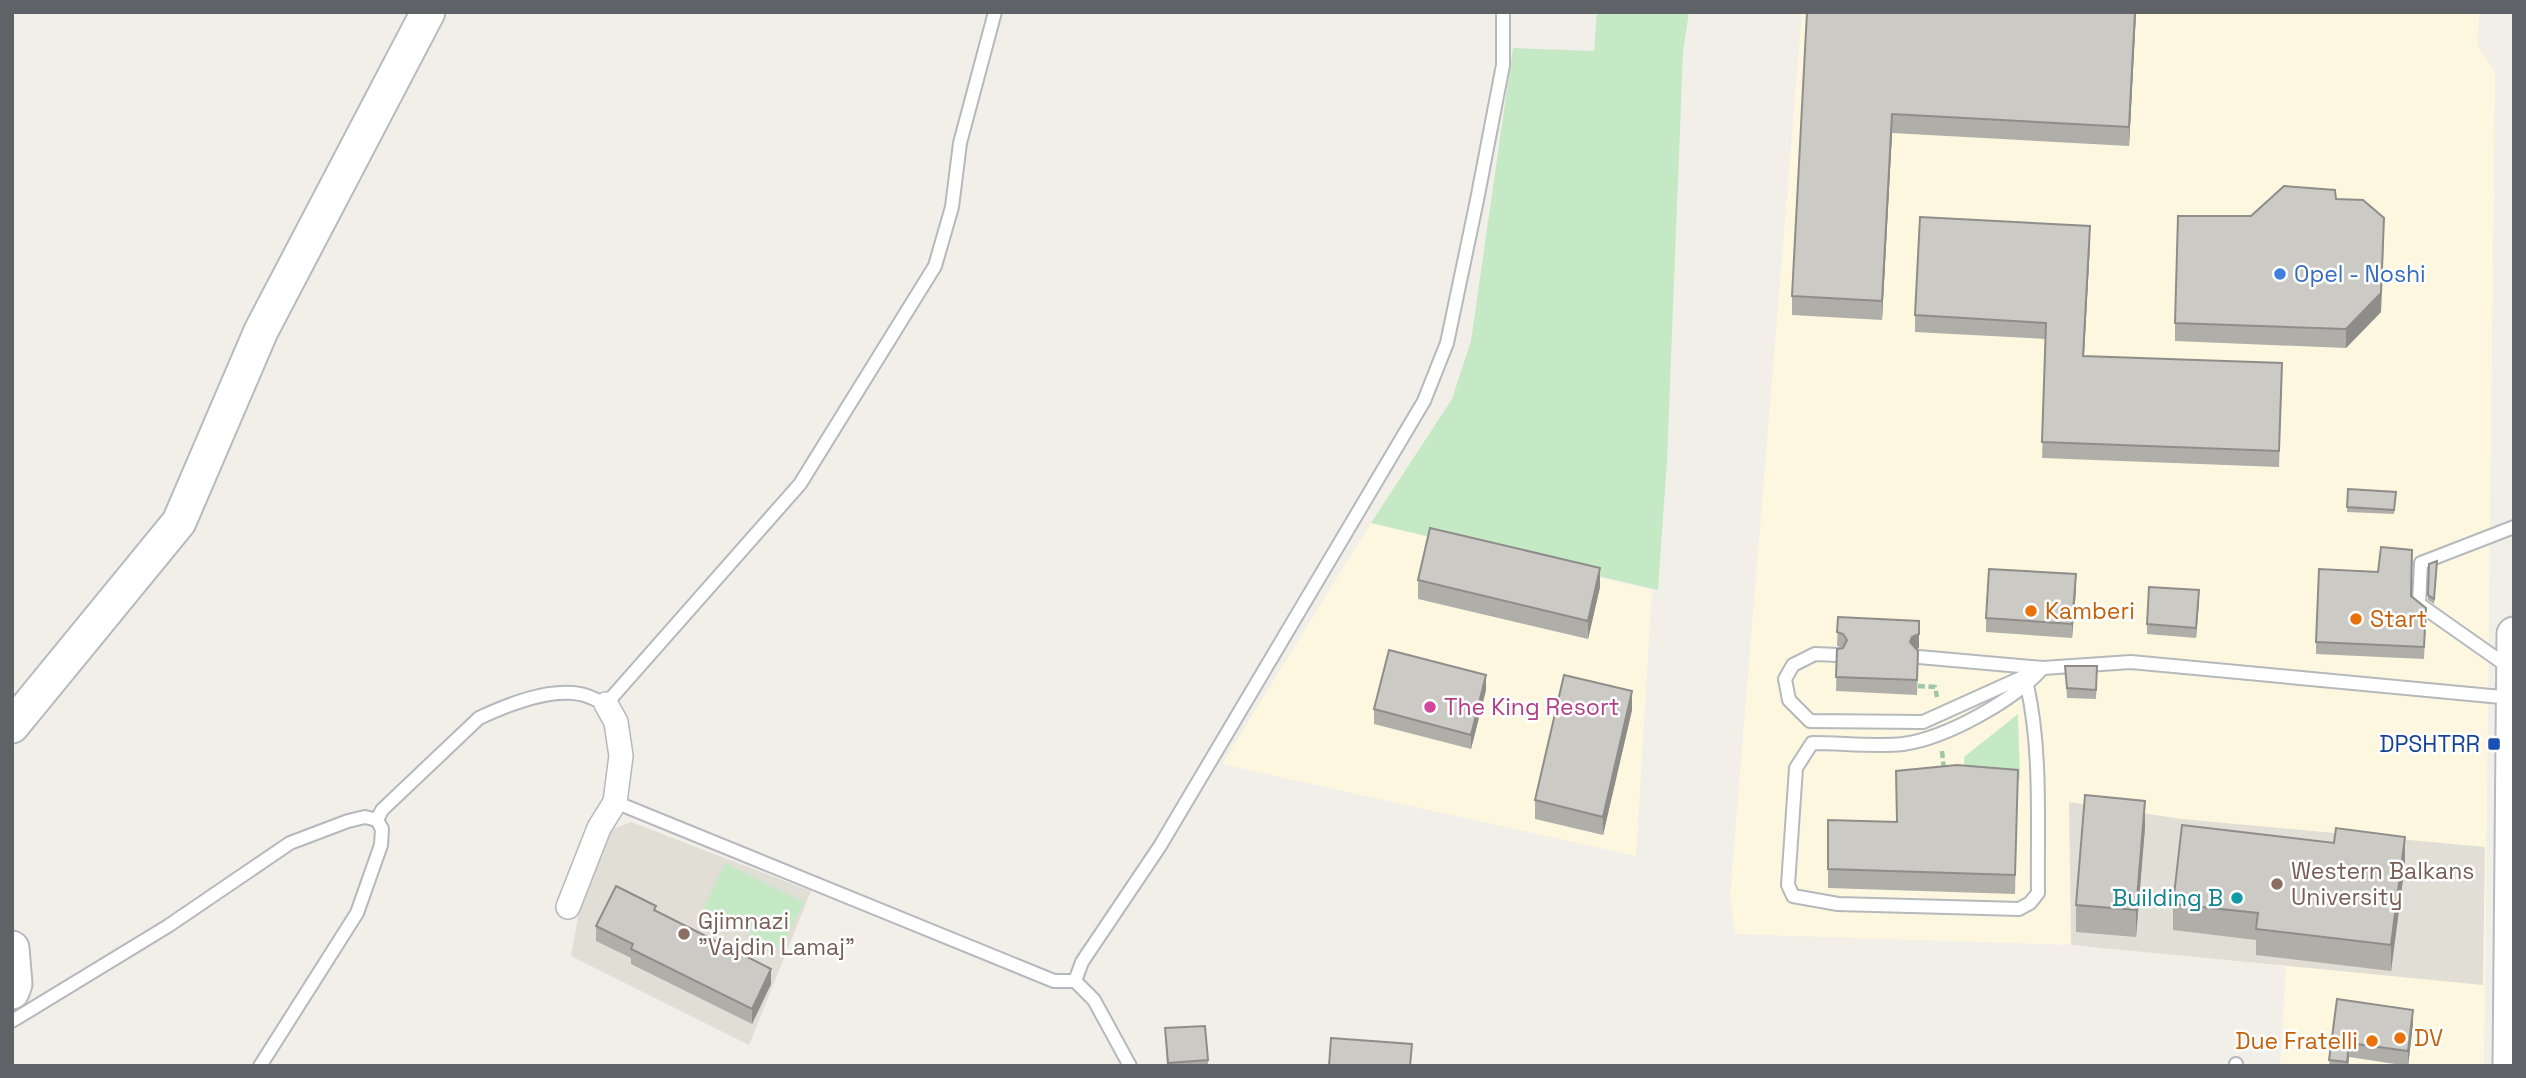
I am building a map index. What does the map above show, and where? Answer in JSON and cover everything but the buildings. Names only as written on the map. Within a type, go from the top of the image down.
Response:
[{"type":"street","points":[[12,726],[179,522],[267,319],[428,12]]},
{"type":"street","points":[[2510,1066],[2514,634]]},
{"type":"street","points":[[568,907],[599,828],[615,802],[621,756],[616,722],[606,704]]},
{"type":"street","points":[[12,948],[15,984],[12,992]]},
{"type":"lane","points":[[377,820],[382,810],[479,719],[525,700],[553,695],[580,694],[606,704],[800,484],[935,266],[952,207],[960,144],[995,12]]},
{"type":"lane","points":[[1074,981],[1082,962],[1160,846],[1424,401],[1447,343],[1475,213],[1503,65],[1503,12]]},
{"type":"lane","points":[[2513,684],[2419,604],[2421,563],[2514,527]]},
{"type":"lane","points":[[1838,655],[1815,654],[1793,665],[1786,679],[1788,701],[1810,721],[1923,722],[2043,668]]},
{"type":"lane","points":[[1919,657],[2043,668],[2131,662],[2513,684]]},
{"type":"lane","points":[[2027,685],[2035,720],[2038,893],[2031,903],[2019,909],[1838,904],[1793,896],[1788,885],[1796,768],[1812,743],[1904,744],[1950,730],[2027,685],[2043,668]]},
{"type":"lane","points":[[615,802],[1054,981],[1074,981],[1094,1000],[1130,1066]]},
{"type":"lane","points":[[12,1021],[168,926],[290,843],[348,821],[365,817],[377,820],[382,830],[381,845],[357,913],[260,1066]]},
{"type":"shaded area","points":[[1802,12],[2479,12],[2478,47],[2495,72],[2484,1066],[2280,1066],[2286,966],[2071,945],[1735,934],[1730,896]]},
{"type":"shaded area","points":[[1371,523],[1652,590],[1636,856],[1222,764]]},
{"type":"shaded area","name":"Western Balkans University","points":[[2069,802],[2182,819],[2485,847],[2483,985],[2071,945]]},
{"type":"shaded area","name":"Gjimnazi \"Vajdin Lamaj\"","points":[[631,822],[811,891],[749,1045],[571,956],[579,912],[608,836],[613,829]]},
{"type":"green space","points":[[1597,12],[1689,12],[1683,52],[1667,460],[1658,590],[1371,523],[1452,399],[1471,341],[1513,48],[1594,51]]},
{"type":"green space","points":[[2018,714],[2020,779],[1965,777],[1964,757]]},
{"type":"green space","points":[[725,863],[804,902],[781,948],[703,909]]},
{"type":"place","name":"Opel - Noshi","points":[[2280,274]]},
{"type":"place","name":"Kamberi","points":[[2031,611]]},
{"type":"place","name":"Start","points":[[2356,619]]},
{"type":"place","name":"The King Resort","points":[[1430,707]]},
{"type":"place","name":"DPSHTRR","points":[[2494,744]]},
{"type":"place","name":"Western Balkans University","points":[[2277,884]]},
{"type":"place","name":"Building B","points":[[2237,898]]},
{"type":"place","name":"Gjimnazi \"Vajdin Lamaj\"","points":[[684,934]]},
{"type":"place","name":"DV","points":[[2400,1038]]},
{"type":"place","name":"Due Fratelli","points":[[2372,1041]]}]
